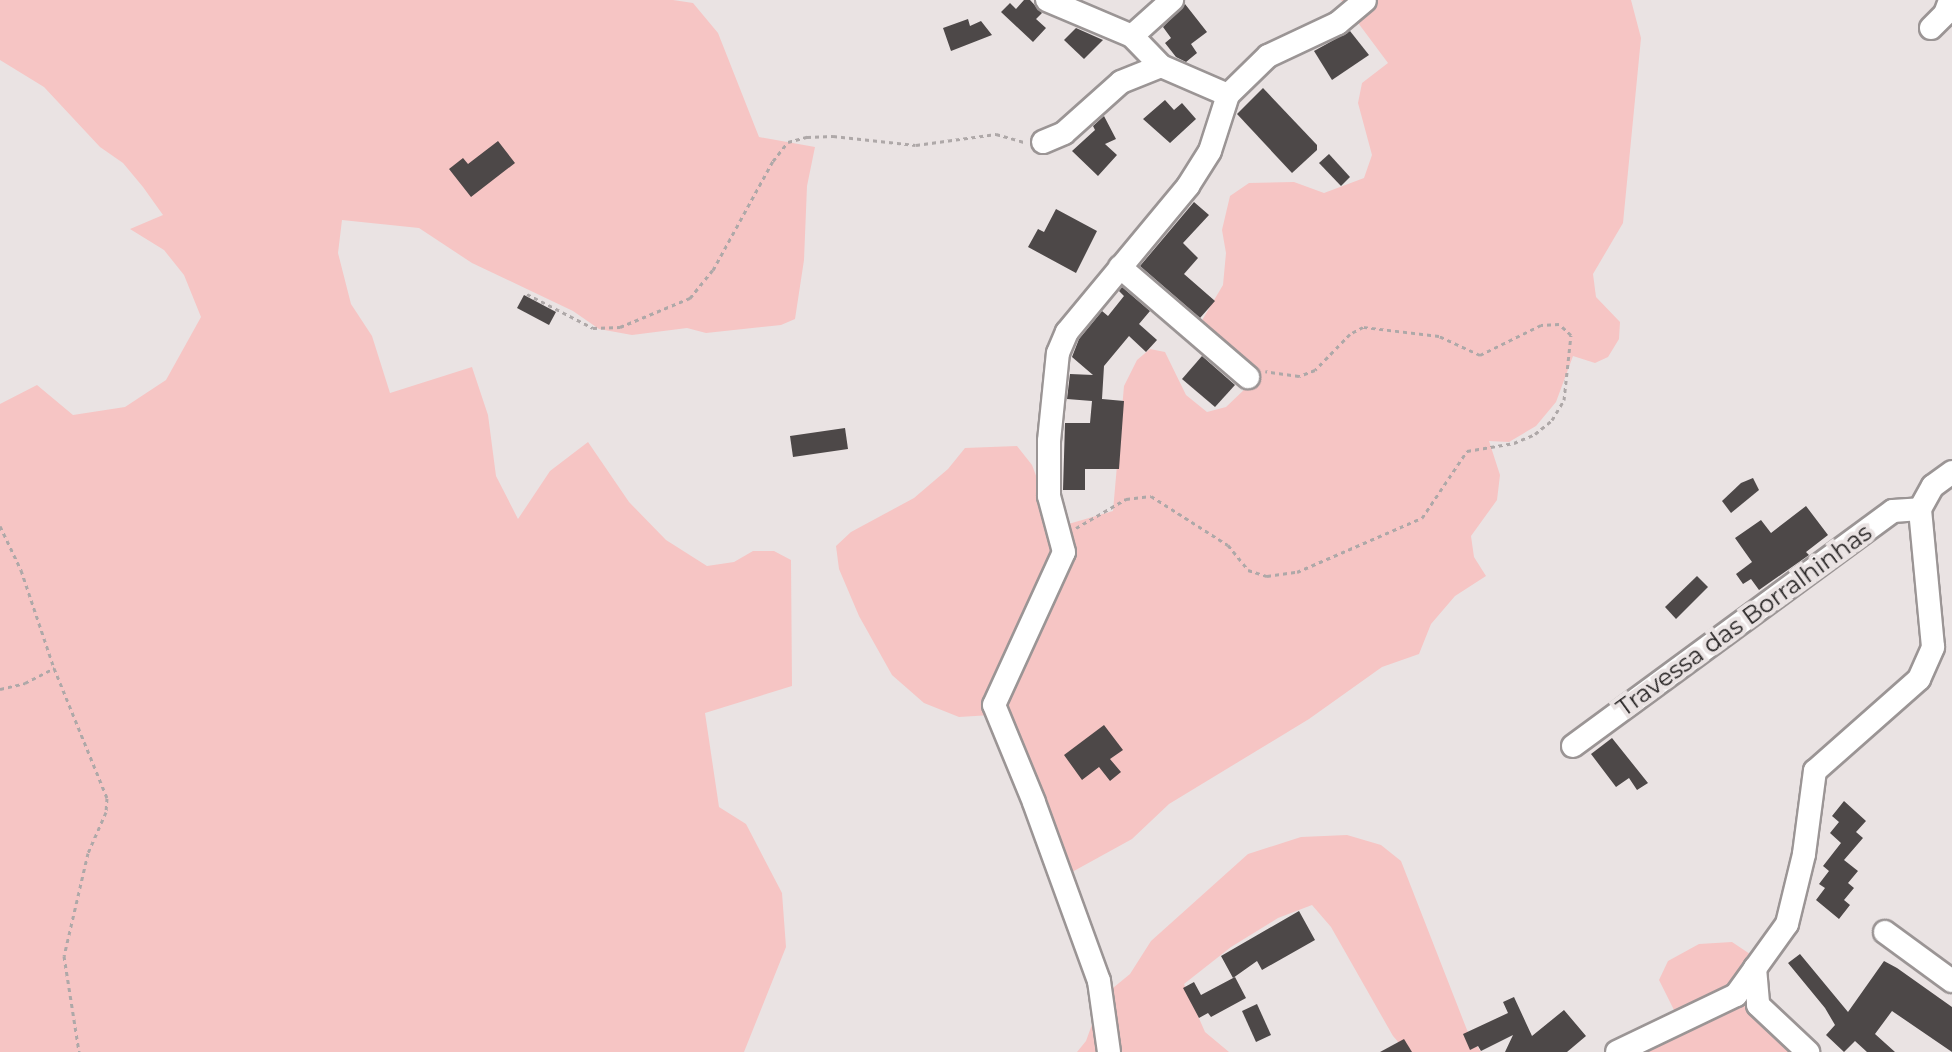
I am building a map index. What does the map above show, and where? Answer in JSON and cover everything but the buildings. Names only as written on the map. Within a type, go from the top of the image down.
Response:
[{"type":"street","points":[[1047,0],[1132,36],[1161,66],[1228,95]]},
{"type":"street","points":[[1132,36],[1172,0]]},
{"type":"street","points":[[1109,1052],[1099,981],[1034,802],[994,705],[1064,552],[1057,523],[1049,441],[1058,353],[1067,332],[1188,186],[1210,151],[1228,95],[1268,56],[1338,23],[1365,0]]},
{"type":"street","points":[[1931,28],[1945,14],[1950,0]]},
{"type":"street","points":[[1043,142],[1064,133],[1121,82],[1161,66]]},
{"type":"street","points":[[1120,267],[1248,377]]},
{"type":"street","points":[[1617,1052],[1736,995],[1787,924],[1804,854],[1815,771],[1919,679],[1933,647],[1920,509],[1933,486],[1952,472]]},
{"type":"street","name":"Travessa das Borralhinhas","points":[[1573,746],[1893,511],[1920,509]]},
{"type":"street","points":[[1885,932],[1952,981]]},
{"type":"street","points":[[1755,968],[1758,1005],[1808,1052]]},
{"type":"path","points":[[527,294],[593,328],[620,327],[690,298],[713,270],[773,161],[788,142],[807,137],[916,145],[996,134],[1030,144],[1043,142]]},
{"type":"path","points":[[1057,523],[1080,527],[1103,510],[1126,499],[1151,496],[1228,545],[1248,570],[1267,576],[1297,572],[1422,518],[1467,451],[1514,443],[1535,434],[1552,420],[1564,400],[1571,335],[1559,324],[1541,325],[1480,355],[1439,336],[1386,327],[1363,327],[1350,334],[1315,370],[1299,376],[1261,371],[1248,377]]},
{"type":"path","points":[[0,526],[21,570],[54,668],[107,798],[106,812],[88,853],[64,956],[79,1052]]},
{"type":"path","points":[[0,689],[25,683],[54,668]]},
{"type":"shaded area","points":[[0,0],[673,0],[693,3],[718,33],[759,137],[815,147],[807,186],[804,260],[795,319],[781,325],[706,333],[687,328],[632,335],[599,329],[573,311],[472,263],[419,228],[342,220],[338,253],[351,304],[372,336],[390,393],[472,367],[488,415],[496,476],[518,519],[550,471],[588,442],[629,502],[666,540],[707,566],[734,562],[753,551],[774,551],[791,560],[792,686],[705,713],[719,807],[746,824],[782,893],[786,947],[744,1052],[0,1052],[0,404],[37,385],[73,415],[125,407],[166,380],[201,317],[184,275],[164,250],[130,229],[163,215],[143,187],[123,163],[100,147],[44,87],[0,60]]},
{"type":"shaded area","points":[[1341,0],[1631,0],[1641,38],[1623,223],[1593,274],[1596,297],[1620,322],[1619,339],[1608,357],[1595,363],[1573,356],[1556,402],[1536,426],[1509,442],[1489,441],[1500,475],[1497,500],[1471,536],[1474,557],[1486,576],[1455,596],[1431,624],[1419,654],[1382,667],[1309,719],[1169,804],[1132,839],[1063,877],[991,715],[959,717],[924,703],[892,675],[859,616],[839,569],[836,546],[851,532],[914,498],[948,469],[965,448],[1017,446],[1032,465],[1053,521],[1065,525],[1113,511],[1124,386],[1137,360],[1150,349],[1165,352],[1186,395],[1207,412],[1226,407],[1247,387],[1238,355],[1201,322],[1223,285],[1226,253],[1222,230],[1230,196],[1249,183],[1294,182],[1324,193],[1364,178],[1372,155],[1358,103],[1362,83],[1388,63]]},
{"type":"shaded area","points":[[1347,835],[1381,845],[1401,861],[1467,1030],[1481,1052],[1407,1052],[1393,1036],[1331,927],[1312,905],[1278,918],[1231,947],[1184,984],[1205,1032],[1229,1052],[1077,1052],[1086,1041],[1102,997],[1130,974],[1151,941],[1248,854],[1301,837]]},
{"type":"shaded area","points":[[1732,942],[1750,954],[1732,982],[1804,1052],[1627,1052],[1681,1024],[1659,980],[1668,961],[1699,944]]}]
